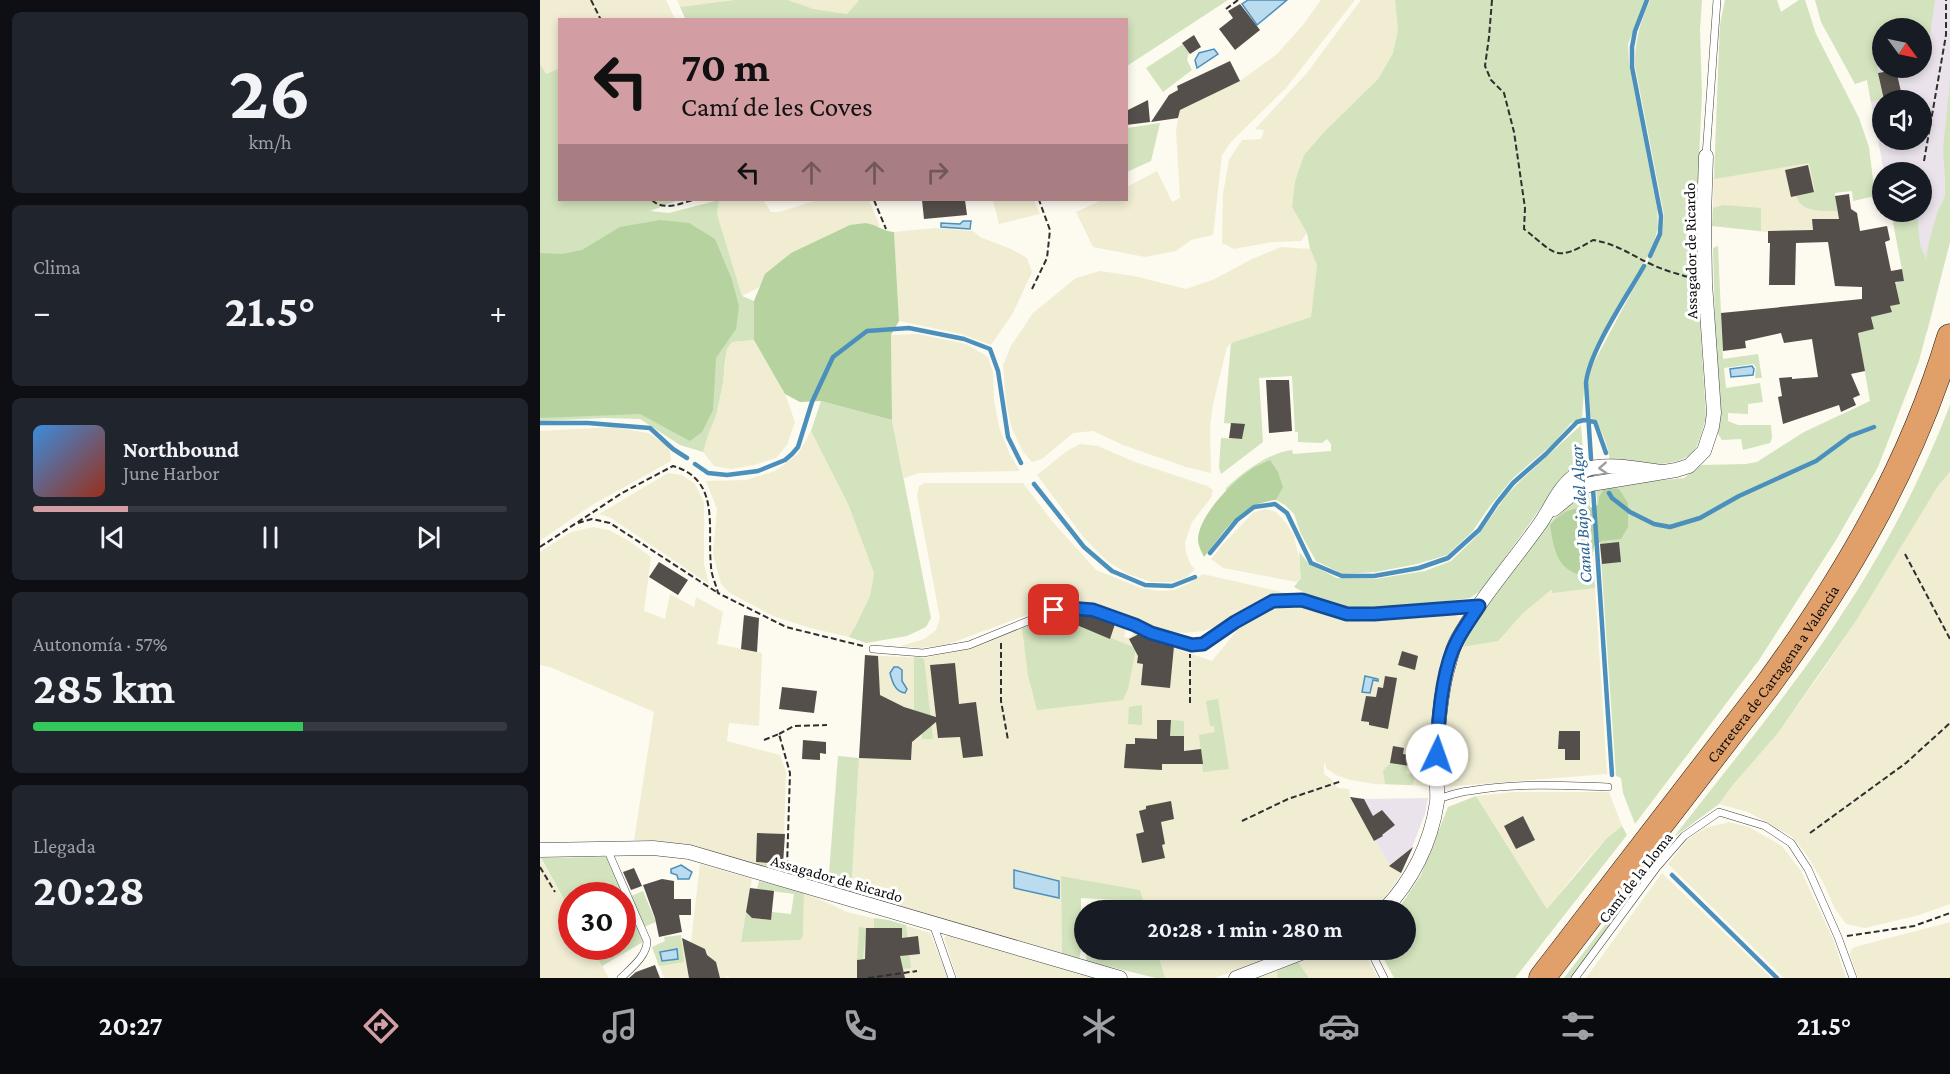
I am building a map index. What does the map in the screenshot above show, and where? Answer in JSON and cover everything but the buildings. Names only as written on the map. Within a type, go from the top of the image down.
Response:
[{"type":"highway","name":"Carretera de Cartagena a Valencia","points":[[1542,978],[1767,686],[1843,575],[1868,532],[1900,466],[1934,385],[1950,338]]},
{"type":"street","name":"Assagador de Ricardo","points":[[1392,900],[1406,883],[1422,854],[1432,828],[1437,799],[1437,737],[1447,672],[1456,642],[1479,606],[1541,522],[1577,490],[1591,484],[1676,470],[1689,466],[1704,451],[1712,428],[1714,413],[1705,283],[1706,156]]},
{"type":"street","name":"Assagador de Ricardo","points":[[540,850],[653,848],[689,852],[1120,978]]},
{"type":"street","points":[[1236,978],[1284,960]]},
{"type":"lane","name":"Assagador de Ricardo","points":[[1706,156],[1717,0]]},
{"type":"lane","points":[[873,649],[923,653],[969,645],[1054,610],[1069,608],[1093,610],[1151,633],[1192,645],[1203,644],[1235,622],[1273,601],[1302,600],[1347,614],[1479,606]]},
{"type":"lane","points":[[1437,799],[1468,791],[1507,787],[1556,785],[1608,787]]},
{"type":"lane","name":"Camí de la Lloma","points":[[1575,978],[1657,867],[1684,836],[1719,812],[1765,826],[1791,843],[1808,869],[1838,937]]},
{"type":"lane","points":[[607,849],[647,941],[647,948],[642,956],[621,978]]},
{"type":"lane","points":[[932,922],[951,978]]},
{"type":"lane","points":[[1838,937],[1853,978]]},
{"type":"lane","points":[[1375,960],[1384,978]]},
{"type":"path","points":[[591,0],[601,18]]},
{"type":"path","points":[[1226,9],[1238,0]]},
{"type":"path","points":[[1492,0],[1490,37],[1485,66],[1491,80],[1504,93],[1514,132],[1525,208],[1524,229],[1554,253],[1562,255],[1577,250],[1593,240],[1607,242],[1619,246],[1654,266],[1705,283]]},
{"type":"path","points":[[1924,161],[1946,36],[1946,0]]},
{"type":"path","points":[[653,201],[656,204],[670,206],[689,201]]},
{"type":"path","points":[[874,201],[886,229]]},
{"type":"path","points":[[1032,289],[1047,258],[1050,230],[1039,201]]},
{"type":"path","points":[[540,547],[622,493],[673,466],[686,470],[706,492],[710,508],[711,568],[718,593]]},
{"type":"path","points":[[576,523],[592,519],[610,523],[718,593],[786,627],[873,649]]},
{"type":"path","points":[[1905,554],[1950,639]]},
{"type":"path","points":[[999,631],[1001,701],[1008,740]]},
{"type":"path","points":[[1190,702],[1188,680],[1192,645]]},
{"type":"path","points":[[1810,833],[1906,763],[1950,723]]},
{"type":"path","points":[[764,740],[794,726],[827,725]]},
{"type":"path","points":[[779,734],[790,773],[786,881]]},
{"type":"path","points":[[1242,821],[1288,799],[1342,781]]},
{"type":"path","points":[[540,867],[555,892]]},
{"type":"path","points":[[1838,937],[1914,926],[1950,913]]},
{"type":"path","points":[[868,978],[917,971]]},
{"type":"shaded area","points":[[540,0],[666,0],[675,18],[558,18],[558,201],[676,201],[560,244],[540,210]]},
{"type":"shaded area","points":[[677,0],[734,0],[680,7]]},
{"type":"shaded area","points":[[783,0],[859,0],[847,14],[814,9]]},
{"type":"shaded area","points":[[1321,0],[1355,0],[1286,88],[1231,142],[1222,155],[1213,235],[1191,240],[1176,251],[1145,257],[1093,247],[1076,212],[1100,201],[1128,201],[1128,186],[1157,171],[1172,202],[1180,198],[1176,130],[1180,110],[1240,81],[1277,54],[1303,25]]},
{"type":"shaded area","points":[[1361,0],[1395,0],[1398,30],[1393,53],[1378,79],[1304,155],[1295,181],[1292,207],[1307,233],[1301,241],[1272,242],[1234,249],[1222,243],[1223,194],[1229,160],[1242,140],[1261,139],[1264,130],[1255,129],[1306,74]]},
{"type":"shaded area","points":[[1725,0],[1825,137],[1841,230],[1766,232],[1712,226],[1720,25]]},
{"type":"shaded area","points":[[1852,0],[1950,0],[1950,242],[1927,333],[1894,222],[1932,222],[1932,162],[1882,162],[1880,150],[1932,150],[1932,90],[1872,90],[1872,108]]},
{"type":"shaded area","points":[[719,201],[764,201],[771,212],[779,212],[815,201],[869,201],[880,226],[742,296],[717,214]]},
{"type":"shaded area","points":[[993,201],[1034,201],[1040,214],[999,224]]},
{"type":"shaded area","points":[[936,228],[973,231],[980,237],[1027,258],[1032,272],[1013,313],[991,345],[961,334],[899,321],[894,232]]},
{"type":"shaded area","points":[[1281,247],[1310,249],[1317,265],[1311,317],[1231,343],[1227,347],[1213,404],[1210,427],[1211,473],[1186,467],[1123,445],[1093,431],[1073,433],[1042,459],[1032,462],[1023,452],[1012,429],[1006,402],[1003,365],[1011,346],[1033,313],[1076,278],[1100,271],[1134,276],[1186,289],[1215,279],[1252,259]]},
{"type":"shaded area","points":[[918,334],[966,344],[988,357],[993,373],[994,400],[999,427],[1010,455],[1020,471],[919,473],[904,478],[892,420],[891,335]]},
{"type":"shaded area","points":[[754,340],[785,394],[795,422],[787,445],[776,458],[731,469],[714,466],[703,452],[716,416],[727,349],[732,342]]},
{"type":"shaded area","points":[[614,427],[648,433],[667,445],[671,461],[592,505],[540,541],[540,431]]},
{"type":"shaded area","points":[[811,431],[848,504],[874,573],[870,596],[849,637],[773,616],[730,593],[721,584],[713,554],[717,509],[706,481],[746,480],[775,471],[798,454]]},
{"type":"shaded area","points":[[1080,444],[1098,446],[1213,490],[1211,498],[1192,522],[1185,542],[1186,553],[1195,569],[1187,577],[1173,582],[1151,582],[1128,574],[1107,561],[1084,538],[1037,475],[1067,451]]},
{"type":"shaded area","points":[[1950,472],[1950,904],[1919,915],[1865,928],[1846,924],[1835,909],[1823,882],[1804,851],[1791,836],[1748,812],[1719,804],[1778,733],[1821,673],[1856,621],[1938,486]]},
{"type":"shaded area","points":[[668,473],[682,475],[695,484],[704,502],[704,564],[709,584],[611,518],[599,514]]},
{"type":"shaded area","points":[[925,483],[1023,483],[1052,521],[1096,570],[1141,588],[1160,591],[1174,590],[1203,574],[1291,594],[1275,595],[1223,624],[1203,631],[1185,633],[1162,631],[1117,613],[1082,604],[1056,604],[946,645],[919,648],[901,646],[924,639],[936,630],[940,618],[917,496],[919,486]]},
{"type":"shaded area","points":[[1589,494],[1607,774],[1443,787],[1446,712],[1461,647],[1547,526]]},
{"type":"shaded area","points":[[1265,509],[1276,512],[1294,536],[1301,568],[1301,578],[1297,582],[1223,568],[1211,559],[1254,512]]},
{"type":"shaded area","points":[[593,527],[609,530],[651,557],[644,611],[665,619],[670,594],[694,607],[696,597],[723,612],[717,644],[762,653],[759,726],[729,723],[727,741],[780,755],[786,772],[783,873],[708,850],[666,842],[634,840],[654,712],[550,667],[540,665],[540,552],[571,532]]},
{"type":"shaded area","points":[[1286,605],[1304,607],[1362,622],[1450,614],[1463,618],[1434,707],[1429,742],[1429,786],[1375,784],[1350,780],[1327,769],[1324,762],[1324,774],[1338,788],[1349,789],[1350,797],[1389,864],[1402,873],[1383,900],[1143,900],[1140,890],[1061,876],[1062,955],[851,894],[865,655],[924,658],[969,648],[1062,612],[1093,615],[1123,624],[1126,628],[1124,637],[1130,638],[1136,630],[1174,643],[1174,648],[1212,661],[1243,623],[1269,609]]},
{"type":"shaded area","points":[[1513,792],[1609,792],[1622,826],[1607,838],[1584,863],[1547,909],[1476,796]]},
{"type":"shaded area","points":[[1350,797],[1428,798],[1425,814],[1402,873],[1389,864]]},
{"type":"shaded area","points":[[1729,822],[1749,827],[1782,846],[1801,871],[1833,939],[1846,978],[1784,978],[1668,864],[1687,840],[1705,828]]},
{"type":"shaded area","points":[[540,858],[558,889],[558,960],[599,960],[609,978],[540,978]]},
{"type":"shaded area","points":[[700,864],[752,879],[741,941],[803,936],[804,892],[847,912],[888,920],[930,933],[948,978],[729,978],[728,976],[726,978],[664,978],[653,949],[691,942]]},
{"type":"shaded area","points":[[1662,873],[1771,978],[1586,978]]},
{"type":"shaded area","points":[[1950,922],[1950,978],[1858,978],[1850,955],[1851,950],[1855,947]]},
{"type":"shaded area","points":[[949,934],[1099,978],[957,978],[944,938]]},
{"type":"shaded area","points":[[1160,960],[1264,960],[1214,978],[1165,978]]},
{"type":"shaded area","points":[[1303,960],[1368,960],[1378,978],[1255,978]]},
{"type":"green space","points":[[734,0],[787,0],[814,9],[847,14],[859,0],[1228,0],[1128,65],[1128,18],[685,18],[680,7]]},
{"type":"green space","points":[[1395,0],[1646,0],[1628,44],[1629,63],[1657,208],[1658,228],[1653,246],[1588,365],[1585,375],[1582,418],[1571,423],[1554,443],[1513,478],[1472,532],[1447,555],[1376,572],[1343,574],[1316,561],[1301,534],[1294,514],[1276,500],[1282,486],[1252,469],[1226,491],[1226,488],[1248,470],[1273,455],[1292,450],[1293,454],[1331,451],[1331,444],[1327,439],[1322,443],[1298,442],[1298,432],[1295,432],[1292,376],[1259,378],[1263,442],[1221,474],[1219,467],[1221,438],[1242,439],[1245,425],[1224,423],[1231,343],[1311,317],[1317,265],[1310,249],[1307,233],[1292,207],[1295,181],[1304,155],[1378,79],[1393,53],[1398,30]]},
{"type":"green space","points":[[1650,0],[1702,0],[1700,30],[1702,95],[1695,241],[1706,418],[1697,445],[1685,458],[1653,464],[1610,463],[1603,435],[1595,420],[1591,418],[1588,385],[1591,368],[1662,235],[1664,215],[1635,66],[1639,32]]},
{"type":"green space","points":[[1725,0],[1777,0],[1781,12],[1799,0],[1805,0],[1816,34],[1859,118],[1869,147],[1872,197],[1853,201],[1852,191],[1835,193],[1837,211],[1807,208],[1798,201],[1796,195],[1815,191],[1809,163],[1714,179],[1720,25]]},
{"type":"green space","points":[[1815,0],[1935,0],[1932,21],[1932,18],[1872,18],[1872,78],[1879,78],[1881,90],[1872,90],[1871,102],[1867,80],[1855,84],[1821,22]]},
{"type":"green space","points":[[1183,44],[1189,52],[1187,60],[1192,70],[1163,92],[1146,68]]},
{"type":"green space","points":[[540,64],[546,74],[558,69],[558,201],[676,201],[650,211],[669,213],[719,201],[717,214],[742,296],[754,301],[754,340],[732,342],[727,349],[716,416],[703,452],[680,445],[640,419],[540,421]]},
{"type":"green space","points":[[1950,81],[1950,242],[1919,361],[1878,467],[1836,540],[1759,660],[1635,824],[1623,793],[1621,778],[1616,776],[1596,487],[1684,478],[1701,465],[1757,462],[1804,432],[1870,401],[1858,333],[1874,329],[1866,293],[1892,312],[1890,306],[1900,303],[1895,283],[1904,280],[1893,222],[1918,222],[1920,245],[1926,259],[1937,213],[1945,196],[1943,149]]},
{"type":"green space","points":[[1160,123],[1151,161],[1128,172],[1128,128]]},
{"type":"green space","points":[[1723,205],[1761,208],[1761,231],[1712,226],[1713,208]]},
{"type":"green space","points":[[660,220],[689,223],[715,239],[732,280],[739,306],[736,329],[716,358],[713,410],[702,432],[690,441],[640,414],[540,418],[540,253],[562,254],[582,250],[620,227]]},
{"type":"green space","points":[[866,223],[894,232],[899,321],[891,335],[892,420],[821,401],[800,402],[785,394],[754,340],[754,301],[765,274],[791,253],[850,225]]},
{"type":"green space","points":[[1718,246],[1723,359],[1758,354],[1762,378],[1755,378],[1756,367],[1753,364],[1724,368],[1726,388],[1760,383],[1763,402],[1748,404],[1748,414],[1728,413],[1728,421],[1738,425],[1771,425],[1770,443],[1743,450],[1741,439],[1722,440],[1718,434],[1713,248]]},
{"type":"green space","points":[[821,401],[892,420],[931,618],[926,627],[907,636],[866,643],[849,637],[870,596],[874,573],[848,504],[811,431]]},
{"type":"green space","points":[[1950,405],[1950,472],[1938,486],[1856,621],[1778,733],[1719,804],[1673,838],[1791,687],[1846,608],[1911,495]]},
{"type":"green space","points":[[1581,425],[1584,464],[1556,486],[1483,589],[1470,598],[1379,610],[1352,609],[1311,596],[1294,587],[1301,578],[1299,552],[1309,564],[1337,578],[1375,579],[1425,571],[1451,561],[1479,534],[1519,482]]},
{"type":"green space","points":[[1270,460],[1278,472],[1283,487],[1276,500],[1263,502],[1243,512],[1204,557],[1198,539],[1204,520],[1211,509],[1218,499],[1245,474]]},
{"type":"green space","points":[[1605,487],[1619,489],[1628,503],[1628,527],[1621,539],[1602,541],[1594,546],[1591,570],[1585,576],[1568,569],[1558,558],[1550,525],[1567,511],[1598,505],[1599,497]]},
{"type":"green space","points":[[1586,491],[1589,494],[1595,588],[1552,593],[1552,589],[1523,613],[1498,641],[1461,647],[1486,607],[1547,526],[1567,504]]},
{"type":"green space","points":[[1062,612],[1075,613],[1073,623],[1136,648],[1128,689],[1123,700],[1037,710],[1028,675],[1022,627],[1034,622],[1040,634],[1050,629],[1046,621],[1047,616]]},
{"type":"green space","points":[[914,657],[924,658],[933,739],[922,739],[921,713],[914,710]]},
{"type":"green space","points":[[1218,699],[1229,769],[1203,772],[1199,735],[1215,732],[1214,726],[1210,726],[1206,701]]},
{"type":"green space","points":[[1142,705],[1142,725],[1128,724],[1129,707]]},
{"type":"green space","points":[[1171,720],[1184,721],[1184,736],[1170,736]]},
{"type":"green space","points":[[838,756],[859,758],[851,894],[828,887]]},
{"type":"green space","points":[[1390,763],[1407,766],[1406,774],[1415,774],[1413,785],[1385,784],[1383,771]]},
{"type":"green space","points":[[1476,796],[1547,909],[1607,838],[1622,826],[1627,835],[1515,978],[1394,978],[1384,960],[1416,960],[1416,900],[1404,900],[1421,875],[1448,807]]},
{"type":"green space","points":[[608,857],[618,882],[558,882],[558,889],[541,858]]},
{"type":"green space","points":[[756,863],[784,864],[783,873],[756,865]]},
{"type":"green space","points":[[1650,869],[1572,978],[1564,978],[1644,874]]},
{"type":"green space","points":[[1061,876],[1140,890],[1143,900],[1081,898],[1081,900],[1074,900],[1074,959],[1062,955]]},
{"type":"green space","points":[[759,881],[804,892],[803,936],[800,940],[741,942],[746,912],[752,918],[770,920],[772,912],[791,914],[794,894],[757,889]]},
{"type":"green space","points":[[643,891],[656,922],[644,927],[636,908],[636,894]]},
{"type":"green space","points":[[874,918],[906,925],[911,968],[893,970],[874,928]]},
{"type":"green space","points":[[636,925],[643,942],[636,946]]},
{"type":"green space","points":[[859,927],[866,928],[863,959],[857,960]]},
{"type":"green space","points":[[681,935],[684,962],[659,966],[652,947],[665,941],[664,937]]},
{"type":"green space","points":[[599,960],[612,960],[602,966]]},
{"type":"green space","points":[[1160,960],[1165,978],[1156,978],[1086,961]]},
{"type":"green space","points":[[1298,962],[1309,978],[1278,978],[1277,971]]},
{"type":"water","points":[[1248,0],[1287,0],[1257,25],[1242,4]]},
{"type":"water","points":[[1214,49],[1218,54],[1197,68],[1195,60],[1199,53]]},
{"type":"water","points":[[963,221],[971,221],[970,229],[941,227],[941,223],[960,224]]},
{"type":"water","points":[[1752,366],[1753,375],[1731,377],[1730,369]]},
{"type":"water","points":[[894,667],[902,670],[902,681],[907,689],[905,693],[899,691],[893,683],[890,673]]},
{"type":"water","points":[[1365,676],[1378,679],[1378,681],[1373,680],[1370,693],[1362,692]]},
{"type":"water","points":[[681,865],[692,872],[689,879],[678,879],[677,875],[671,873],[671,869]]},
{"type":"water","points":[[1014,870],[1059,881],[1059,898],[1014,888]]},
{"type":"water","points":[[677,949],[678,959],[662,961],[660,952]]},
{"type":"waterway","name":"Canal Bajo del Algar","points":[[1647,0],[1635,31],[1632,67],[1661,216],[1660,234],[1650,256]]},
{"type":"waterway","name":"Canal Bajo del Algar","points":[[1612,775],[1586,383],[1601,340],[1644,266]]},
{"type":"waterway","points":[[695,464],[708,473],[727,475],[758,471],[785,460],[798,447],[812,402],[833,357],[867,331],[909,328],[964,339],[990,349],[998,371],[1008,437],[1021,463]]},
{"type":"waterway","points":[[1210,553],[1237,520],[1254,507],[1275,504],[1287,513],[1311,563],[1342,576],[1374,576],[1419,568],[1448,558],[1479,530],[1513,483],[1577,422],[1584,420],[1595,422],[1606,453]]},
{"type":"waterway","points":[[540,423],[588,423],[650,428],[673,449],[687,458]]},
{"type":"waterway","points":[[1609,493],[1630,512],[1654,524],[1670,527],[1700,518],[1739,496],[1816,461],[1850,436],[1874,427]]},
{"type":"waterway","points":[[1034,484],[1084,547],[1112,571],[1145,585],[1172,586],[1195,577]]},
{"type":"waterway","name":"Canal Bajo del Algar","points":[[1672,875],[1777,978]]},
{"type":"route","points":[[1054,610],[1069,608],[1093,610],[1151,633],[1192,645],[1203,644],[1235,622],[1273,601],[1302,600],[1347,614],[1479,606],[1456,642],[1447,672],[1441,701],[1437,755]]}]
